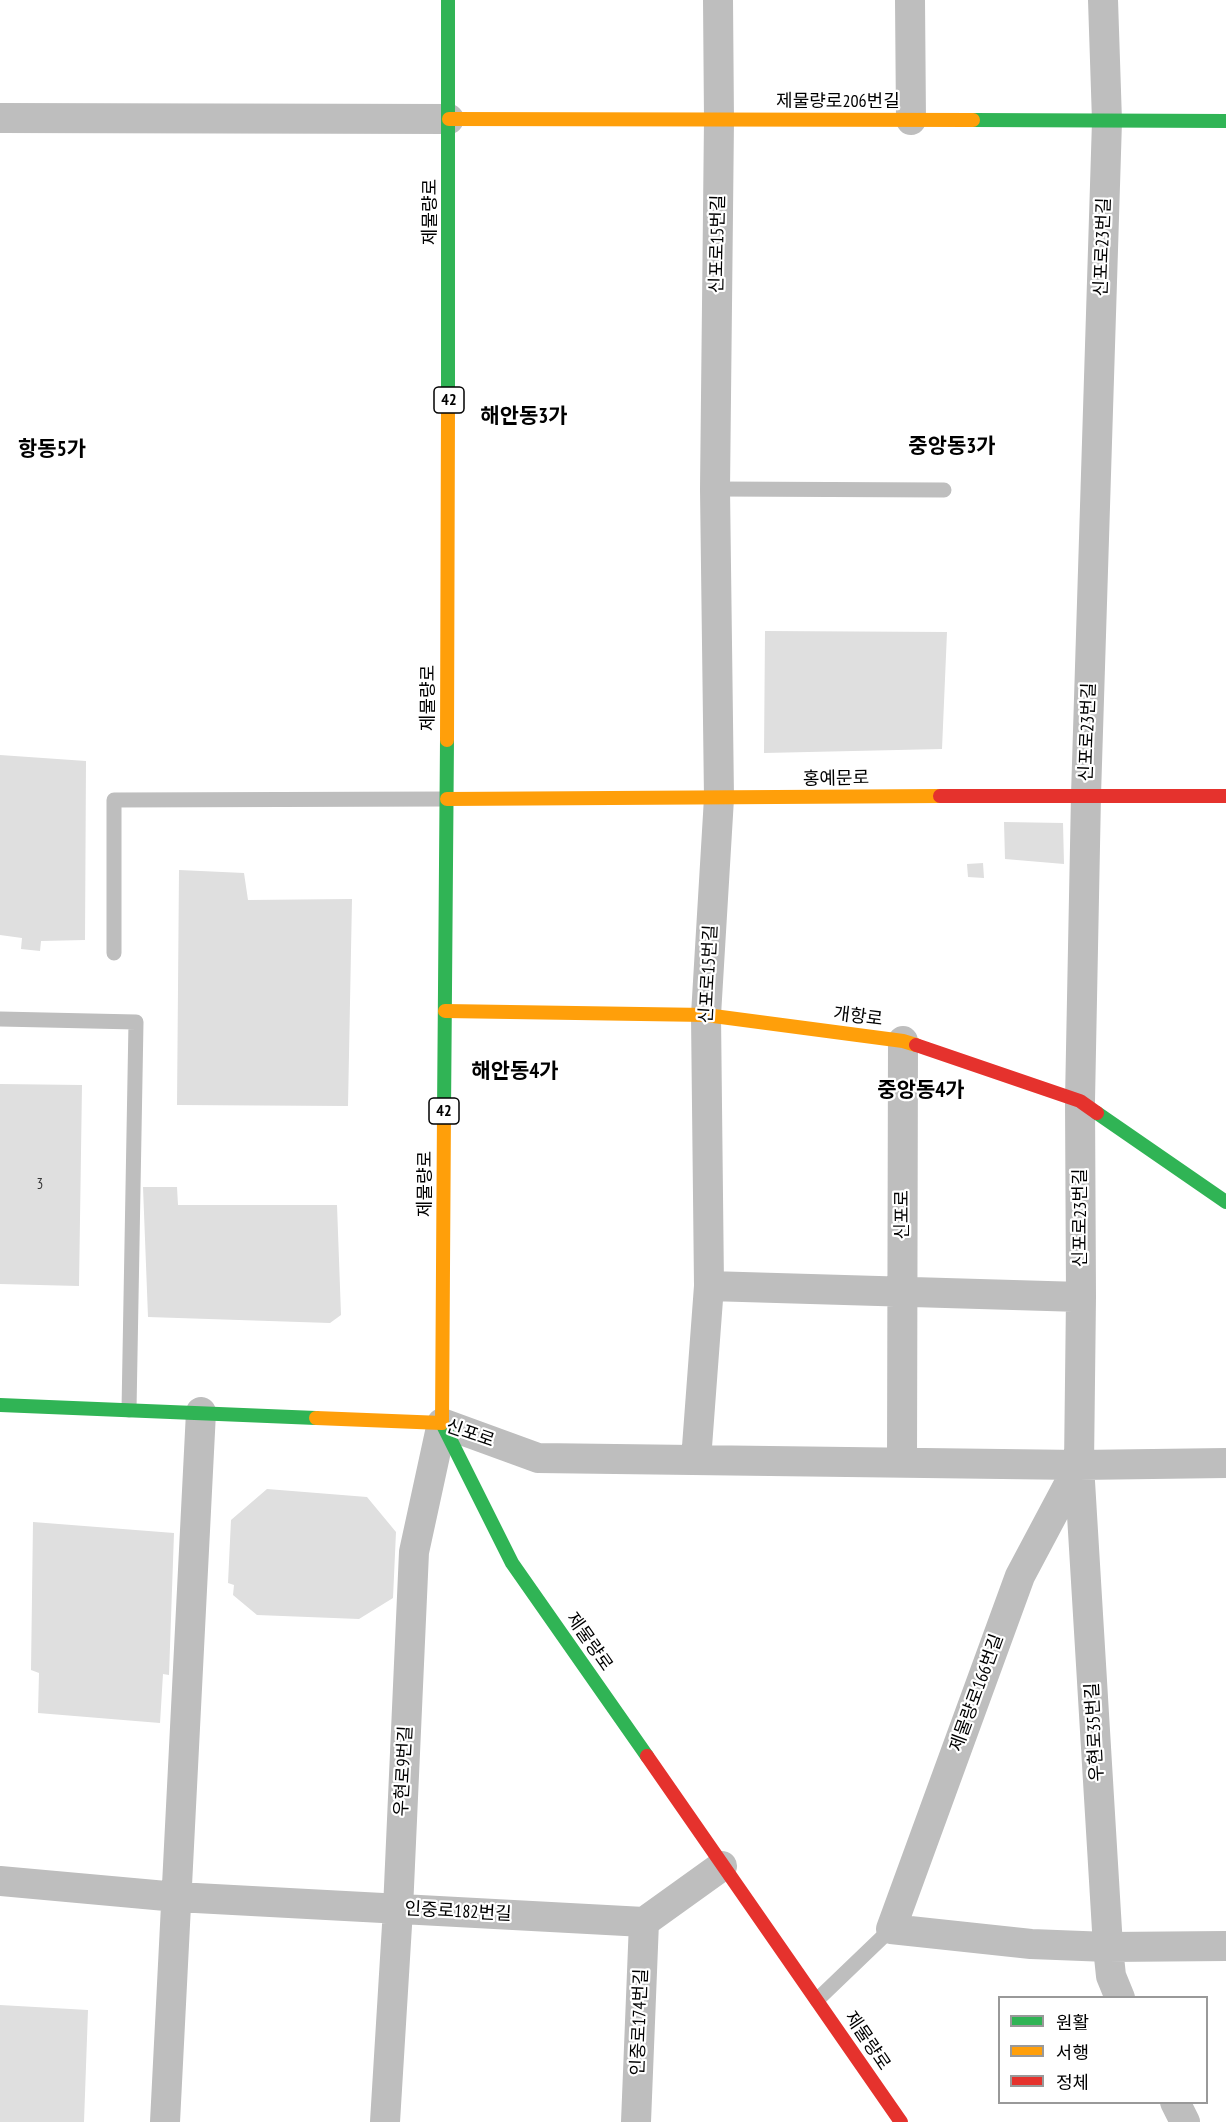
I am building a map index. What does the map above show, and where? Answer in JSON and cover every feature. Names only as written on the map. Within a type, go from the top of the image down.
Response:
[{"type":"main road","name":"제물량로","points":[[448,0],[447,799],[442,1424],[512,1563],[817,2000],[896,2119]]},
{"type":"main road","name":"제물량로206번길","points":[[449,119],[1226,122]]},
{"type":"main road","name":"홍예문로","points":[[447,799],[1226,796]]},
{"type":"main road","name":"개항로","points":[[445,1011],[706,1015],[903,1041],[1080,1101],[1226,1202]]},
{"type":"main road","name":"신포로","points":[[0,1405],[442,1424]]},
{"type":"street","name":"신포로15번길","points":[[696,1460],[709,1286],[706,1015],[719,798],[715,489],[718,0]]},
{"type":"street","points":[[910,0],[911,120]]},
{"type":"street","name":"신포로23번길","points":[[1079,1465],[1080,1101],[1086,795],[1107,121],[1103,0]]},
{"type":"street","points":[[0,118],[449,119]]},
{"type":"street","name":"신포로","points":[[902,1462],[903,1041]]},
{"type":"street","points":[[709,1286],[1081,1297]]},
{"type":"street","points":[[165,2122],[201,1412]]},
{"type":"street","name":"신포로","points":[[442,1424],[538,1458],[1079,1465],[1226,1463]]},
{"type":"street","name":"우현로9번길","points":[[385,2122],[398,1909],[414,1552],[442,1424]]},
{"type":"street","name":"제물량로166번길","points":[[891,1929],[1020,1576],[1079,1465]]},
{"type":"street","name":"우현로35번길","points":[[1079,1465],[1108,1947],[1111,1976],[1119,1996]]},
{"type":"street","points":[[644,1922],[722,1866]]},
{"type":"street","name":"인중로182번길","points":[[0,1881],[177,1897],[644,1922]]},
{"type":"street","name":"인중로174번길","points":[[636,2122],[644,1922]]},
{"type":"street","points":[[891,1929],[1031,1944],[1108,1947],[1226,1946]]},
{"type":"street","points":[[1176,2104],[1185,2122]]},
{"type":"lane","points":[[715,489],[944,490]]},
{"type":"lane","points":[[114,953],[114,800],[447,799]]},
{"type":"lane","points":[[0,1019],[136,1022],[129,1410]]},
{"type":"lane","name":"제물량로166번길","points":[[817,2000],[891,1929]]},
{"type":"building","points":[[765,631],[947,632],[942,749],[764,753]]},
{"type":"building","points":[[0,755],[86,761],[85,940],[41,941],[40,951],[21,949],[22,938],[0,935]]},
{"type":"building","points":[[1004,822],[1063,823],[1064,864],[1005,859]]},
{"type":"building","points":[[983,863],[984,878],[968,877],[967,864]]},
{"type":"building","points":[[179,870],[244,873],[248,900],[352,899],[348,1106],[177,1105]]},
{"type":"building","points":[[0,1084],[82,1085],[79,1286],[0,1284]]},
{"type":"building","points":[[143,1187],[177,1187],[178,1205],[337,1205],[341,1315],[330,1323],[148,1317]]},
{"type":"building","points":[[267,1489],[367,1497],[396,1532],[393,1598],[359,1619],[257,1615],[233,1595],[234,1585],[228,1583],[231,1520]]},
{"type":"building","points":[[33,1522],[174,1533],[169,1675],[163,1674],[160,1723],[38,1713],[39,1673],[31,1670]]},
{"type":"building","points":[[0,2005],[88,2010],[84,2122],[0,2122]]},
{"type":"traffic: fast","points":[[448,0],[448,408]]},
{"type":"traffic: fast","points":[[973,120],[1226,121]]},
{"type":"traffic: fast","points":[[444,1112],[447,740]]},
{"type":"traffic: fast","points":[[1097,1113],[1226,1202]]},
{"type":"traffic: fast","points":[[0,1405],[316,1418]]},
{"type":"traffic: fast","points":[[442,1423],[512,1563],[647,1756]]},
{"type":"traffic: slow","points":[[449,119],[973,120]]},
{"type":"traffic: slow","points":[[447,740],[448,408]]},
{"type":"traffic: slow","points":[[447,799],[940,796]]},
{"type":"traffic: slow","points":[[445,1011],[706,1015],[903,1041],[916,1045]]},
{"type":"traffic: slow","points":[[316,1418],[442,1423],[444,1112]]},
{"type":"traffic: jam","points":[[940,796],[1226,796]]},
{"type":"traffic: jam","points":[[916,1045],[1080,1101],[1097,1113]]},
{"type":"traffic: jam","points":[[647,1756],[901,2122]]},
{"type":"district","name":"해안동3가","points":[[524,417]]},
{"type":"district","name":"중앙동3가","points":[[952,447]]},
{"type":"district","name":"항동5가","points":[[52,450]]},
{"type":"district","name":"해안동4가","points":[[515,1072]]},
{"type":"district","name":"중앙동4가","points":[[921,1091]]}]
